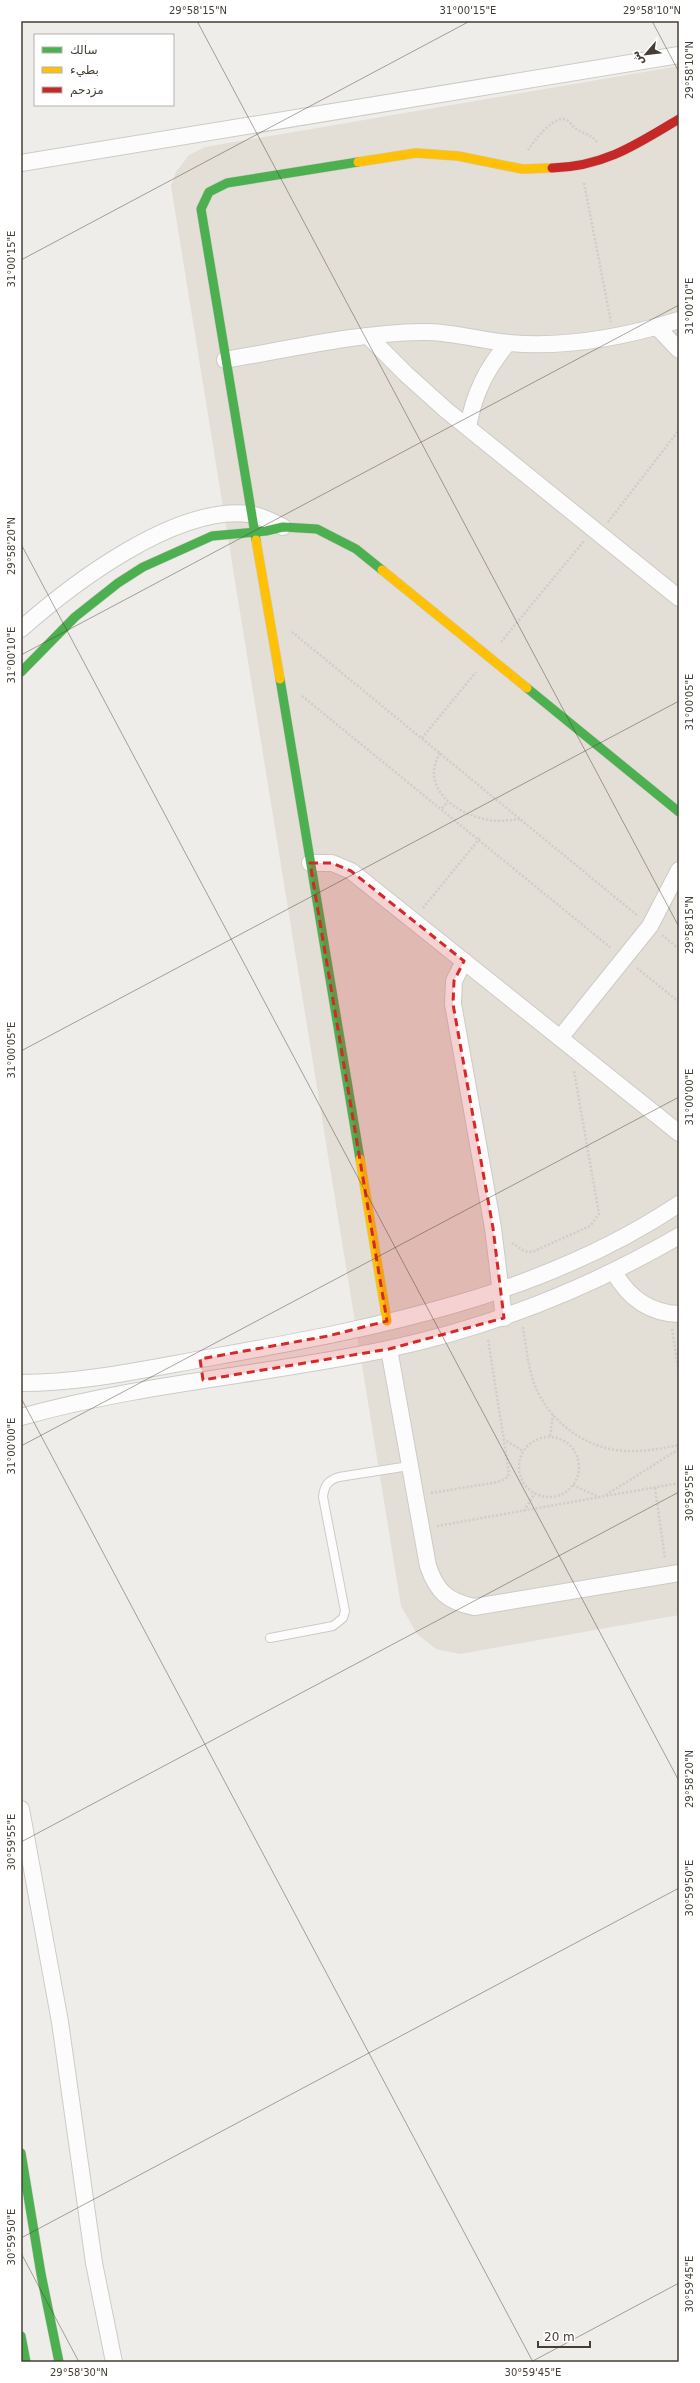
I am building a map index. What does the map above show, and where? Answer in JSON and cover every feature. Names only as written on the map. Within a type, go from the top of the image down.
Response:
[{"type":"street","points":[[21,163],[679,55]]},
{"type":"street","points":[[387,1321],[201,219],[204,200],[217,186],[416,153],[458,156],[522,168],[561,168],[580,165],[603,160],[637,145],[679,119]]},
{"type":"street","points":[[225,360],[368,336],[396,333],[438,332],[508,343],[561,343],[614,337],[657,327],[679,320]]},
{"type":"street","points":[[657,327],[679,350]]},
{"type":"street","points":[[368,336],[406,374],[468,427],[679,598]]},
{"type":"street","points":[[468,427],[477,390],[496,357],[508,343]]},
{"type":"street","points":[[21,629],[56,600],[106,565],[160,535],[206,516],[251,514],[283,527]]},
{"type":"street","points":[[21,672],[75,618],[118,583],[143,567],[212,536],[254,532],[283,527],[317,530],[356,550],[679,812]]},
{"type":"street","points":[[106,565],[118,583]]},
{"type":"street","points":[[310,863],[321,862],[342,866],[413,920],[679,1133]]},
{"type":"street","points":[[565,1041],[650,926],[679,870]]},
{"type":"street","points":[[464,961],[458,970],[452,993],[493,1228],[504,1318]]},
{"type":"street","points":[[21,1383],[50,1383],[200,1359],[328,1336],[445,1308],[501,1292],[584,1258],[624,1238],[679,1204]]},
{"type":"street","points":[[21,1417],[52,1408],[203,1380],[333,1360],[389,1349],[485,1324],[520,1312],[614,1272],[679,1236]]},
{"type":"street","points":[[614,1272],[621,1284],[637,1300],[656,1310],[675,1314]]},
{"type":"street","points":[[328,1336],[333,1360]]},
{"type":"street","points":[[389,1349],[428,1566],[433,1582],[444,1595],[458,1604],[474,1607],[673,1574]]},
{"type":"street","points":[[200,1359],[203,1380]]},
{"type":"street","points":[[21,1809],[58,2015],[94,2263],[114,2362]]},
{"type":"street","points":[[21,2153],[59,2362]]},
{"type":"street","points":[[21,2336],[26,2362]]},
{"type":"lane","points":[[270,1638],[333,1626],[344,1618],[345,1611],[323,1497],[326,1484],[332,1479],[339,1477],[409,1466]]},
{"type":"path","points":[[522,168],[524,157],[530,146],[552,122],[561,119],[567,120],[577,130],[593,137],[603,160]]},
{"type":"path","points":[[580,165],[614,337]]},
{"type":"path","points":[[422,738],[597,531],[679,430]]},
{"type":"path","points":[[267,612],[650,926]]},
{"type":"path","points":[[279,677],[480,838],[679,1002]]},
{"type":"path","points":[[440,753],[433,774],[438,789],[448,802],[475,817],[490,821],[520,819]]},
{"type":"path","points":[[442,808],[448,802]]},
{"type":"path","points":[[413,920],[480,838]]},
{"type":"path","points":[[493,1228],[518,1249],[532,1252],[590,1226],[597,1219],[599,1209],[565,1041]]},
{"type":"path","points":[[520,1312],[531,1376],[540,1396],[553,1415],[579,1437],[604,1448],[633,1451],[679,1445]]},
{"type":"path","points":[[675,1314],[679,1374]]},
{"type":"path","points":[[415,1496],[503,1481],[509,1473],[485,1324]]},
{"type":"path","points":[[550,1436],[553,1415]]},
{"type":"path","points":[[550,1436],[565,1441],[576,1453],[579,1469],[573,1485],[567,1491],[556,1496],[543,1496],[535,1493],[527,1487],[519,1470],[523,1451],[534,1440],[550,1436]]},
{"type":"path","points":[[503,1439],[523,1451]]},
{"type":"path","points":[[604,1497],[679,1449]]},
{"type":"path","points":[[421,1528],[524,1512],[679,1483]]},
{"type":"path","points":[[573,1485],[599,1497]]},
{"type":"path","points":[[655,1488],[673,1574]]},
{"type":"path","points":[[524,1512],[535,1493]]},
{"type":"highlighted area","points":[[310,863],[332,863],[351,871],[464,961],[454,981],[453,1004],[493,1228],[504,1318],[389,1349],[203,1380],[200,1359],[328,1336],[387,1321]]},
{"type":"shaded area","points":[[679,66],[679,1615],[460,1654],[436,1649],[417,1634],[401,1606],[171,186],[176,172],[189,155],[205,147]]},
{"type":"traffic: fast","points":[[256,540],[201,209],[209,192],[227,183],[358,162]]},
{"type":"traffic: fast","points":[[21,672],[75,617],[118,583],[143,567],[212,536],[266,531],[283,527],[317,529],[356,549],[382,570]]},
{"type":"traffic: fast","points":[[280,679],[360,1159]]},
{"type":"traffic: fast","points":[[527,688],[679,812]]},
{"type":"traffic: fast","points":[[21,2153],[41,2274],[59,2362]]},
{"type":"traffic: fast","points":[[21,2336],[26,2362]]},
{"type":"traffic: slow","points":[[358,162],[416,153],[458,156],[522,169],[552,168]]},
{"type":"traffic: slow","points":[[256,540],[280,679]]},
{"type":"traffic: slow","points":[[382,570],[527,688]]},
{"type":"traffic: slow","points":[[360,1159],[387,1321]]},
{"type":"traffic: jam","points":[[552,168],[570,167],[603,159],[633,146],[679,119]]}]
